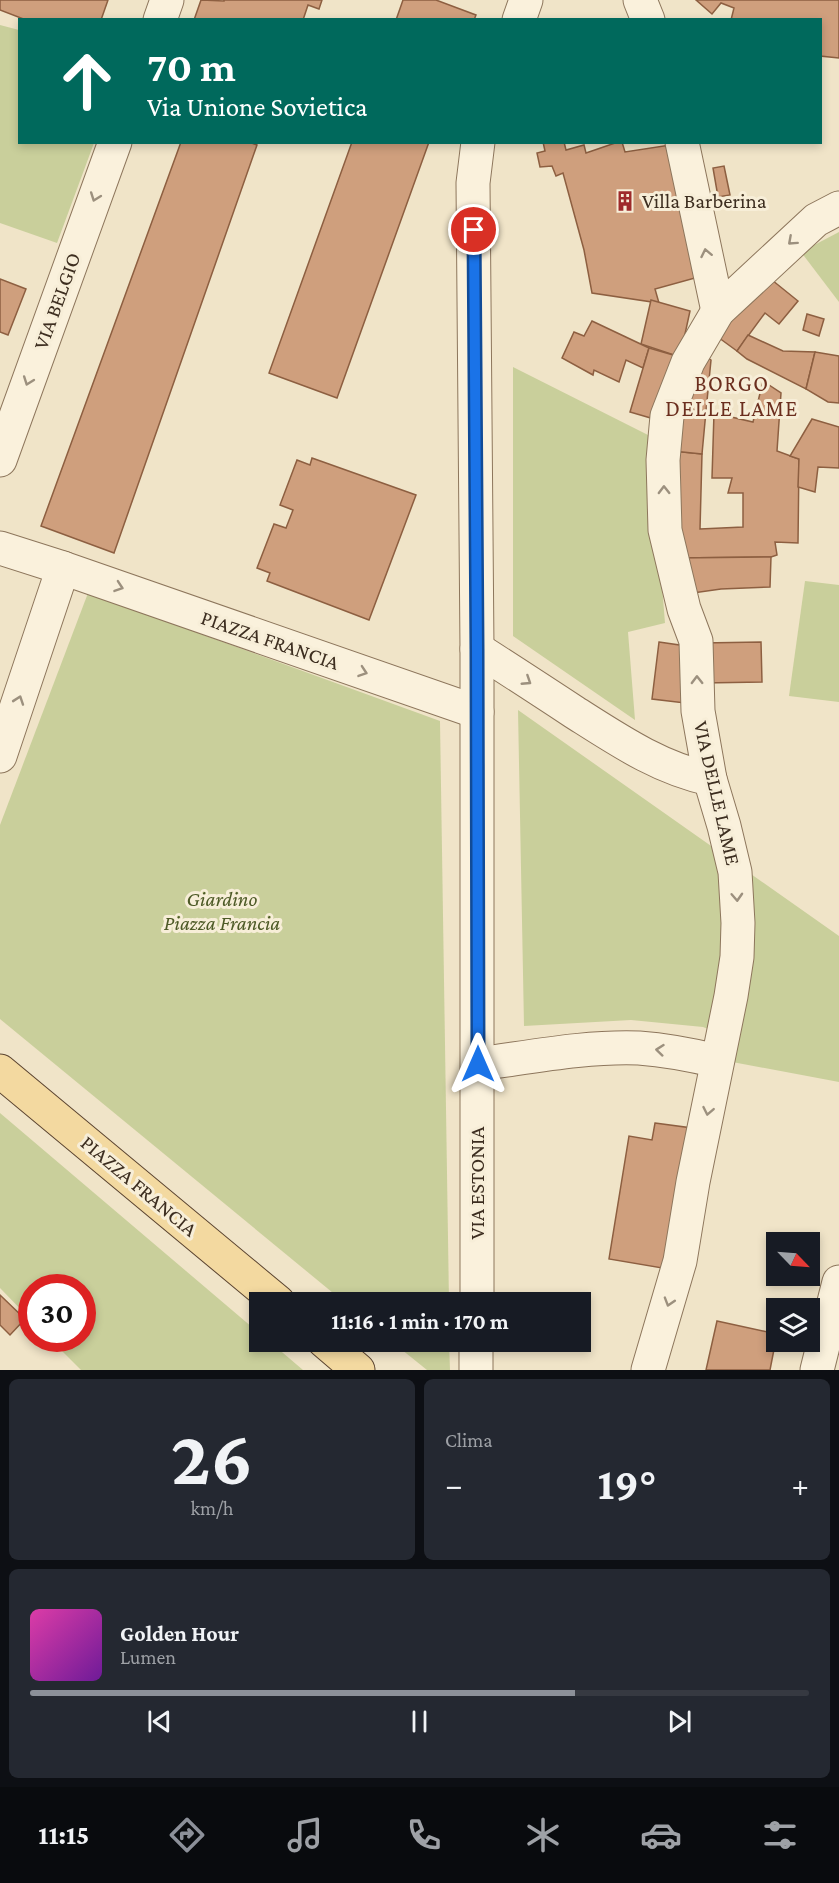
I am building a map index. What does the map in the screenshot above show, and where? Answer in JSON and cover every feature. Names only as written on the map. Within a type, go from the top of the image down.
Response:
[{"type":"main road","name":"PIAZZA FRANCIA","points":[[0,1071],[266,1292]]},
{"type":"main road","points":[[337,1352],[358,1370]]},
{"type":"street","points":[[161,18],[167,0]]},
{"type":"street","points":[[520,18],[526,0]]},
{"type":"street","points":[[640,0],[647,18]]},
{"type":"street","name":"VIA BELGIO","points":[[0,460],[6,426],[114,144]]},
{"type":"street","name":"VIA ESTONIA","points":[[477,1292],[477,649],[473,183],[478,144]]},
{"type":"street","points":[[682,144],[718,310]]},
{"type":"street","name":"VIA DELLE LAME","points":[[648,1370],[680,1261],[737,957],[738,896],[731,852],[710,779],[698,711],[696,641],[684,609],[665,530],[663,460],[668,416],[688,362],[718,310],[816,220],[839,208]]},
{"type":"street","name":"PIAZZA FRANCIA","points":[[0,548],[477,712]]},
{"type":"street","points":[[0,756],[63,568]]},
{"type":"street","points":[[477,649],[645,756],[689,775],[710,779]]},
{"type":"street","points":[[478,1064],[587,1051],[638,1048],[674,1052],[717,1061]]},
{"type":"street","points":[[817,1370],[839,1282]]},
{"type":"street","points":[[476,1352],[476,1370]]},
{"type":"green space","points":[[0,25],[18,30],[18,144],[94,144],[57,243],[0,223]]},
{"type":"green space","points":[[839,232],[839,302],[801,252]]},
{"type":"green space","points":[[513,367],[650,436],[665,623],[628,632],[635,720],[513,636]]},
{"type":"green space","points":[[805,581],[839,585],[839,702],[789,696]]},
{"type":"green space","name":"Giardino Piazza Francia","points":[[88,593],[440,721],[449,1292],[332,1292],[0,1019],[0,825]]},
{"type":"green space","points":[[518,710],[839,936],[839,1082],[727,1061],[731,1038],[703,1027],[631,1020],[524,1026]]},
{"type":"green space","points":[[0,1113],[249,1325],[249,1352],[282,1352],[303,1370],[81,1370],[63,1352],[96,1352],[96,1274],[18,1274],[18,1307],[0,1288]]},
{"type":"green space","points":[[405,1352],[449,1352],[450,1370],[427,1370]]},
{"type":"building","points":[[0,0],[108,0],[102,18],[21,18],[0,10]]},
{"type":"building","points":[[201,0],[322,0],[319,9],[308,5],[304,18],[195,18]]},
{"type":"building","points":[[403,0],[436,0],[476,15],[475,18],[397,18]]},
{"type":"building","points":[[696,0],[839,0],[839,58],[822,56],[822,18],[732,18],[734,8],[721,3],[712,14]]},
{"type":"building","points":[[180,144],[257,145],[114,553],[41,526]]},
{"type":"building","points":[[351,144],[428,144],[337,398],[269,373]]},
{"type":"building","name":"Villa Barberina","points":[[543,144],[564,144],[566,150],[584,145],[586,153],[612,144],[623,144],[625,152],[670,145],[695,278],[655,289],[659,303],[592,293],[584,250],[563,173],[556,176],[552,166],[540,167],[537,153],[545,151]]},
{"type":"building","points":[[724,166],[730,195],[718,197],[713,168]]},
{"type":"building","points":[[767,276],[798,301],[779,324],[765,313],[737,351],[715,335]]},
{"type":"building","points":[[0,279],[26,289],[8,335],[0,332]]},
{"type":"building","points":[[651,300],[690,311],[680,357],[641,344]]},
{"type":"building","points":[[807,314],[824,319],[819,336],[803,330]]},
{"type":"building","points":[[592,321],[649,348],[643,368],[626,360],[619,382],[594,370],[593,375],[562,358],[574,332],[584,336]]},
{"type":"building","points":[[748,335],[783,351],[815,352],[806,389],[747,359],[737,351]]},
{"type":"building","points":[[649,348],[680,357],[661,421],[630,412]]},
{"type":"building","points":[[815,352],[839,356],[839,403],[828,402],[806,389]]},
{"type":"building","points":[[702,354],[711,360],[706,411],[678,408]]},
{"type":"building","points":[[763,381],[781,393],[777,451],[799,459],[798,543],[775,542],[777,555],[771,557],[677,558],[673,451],[702,454],[700,529],[743,527],[743,493],[728,493],[732,478],[712,478],[714,413],[753,422]]},
{"type":"building","points":[[678,408],[706,411],[702,454],[673,451]]},
{"type":"building","points":[[812,419],[839,427],[839,468],[818,467],[815,492],[798,487],[799,459],[790,456]]},
{"type":"building","points":[[312,458],[416,495],[369,620],[267,581],[270,573],[257,568],[274,524],[286,528],[293,510],[280,505],[297,460],[310,465]]},
{"type":"building","points":[[771,557],[770,587],[721,589],[693,593],[677,558]]},
{"type":"building","points":[[659,642],[693,647],[685,703],[652,699]]},
{"type":"building","points":[[761,642],[762,682],[703,683],[702,643]]},
{"type":"building","points":[[655,1123],[692,1128],[668,1269],[609,1259],[629,1136],[652,1140]]},
{"type":"building","points":[[0,1295],[18,1312],[18,1326],[10,1335],[0,1325]]},
{"type":"building","points":[[717,1321],[766,1332],[766,1352],[774,1352],[770,1370],[706,1370]]},
{"type":"place","name":"Villa Barberina","points":[[625,201]]},
{"type":"district","name":"BORGO DELLE LAME","points":[[732,396]]},
{"type":"route","points":[[474,230],[478,1064]]}]
